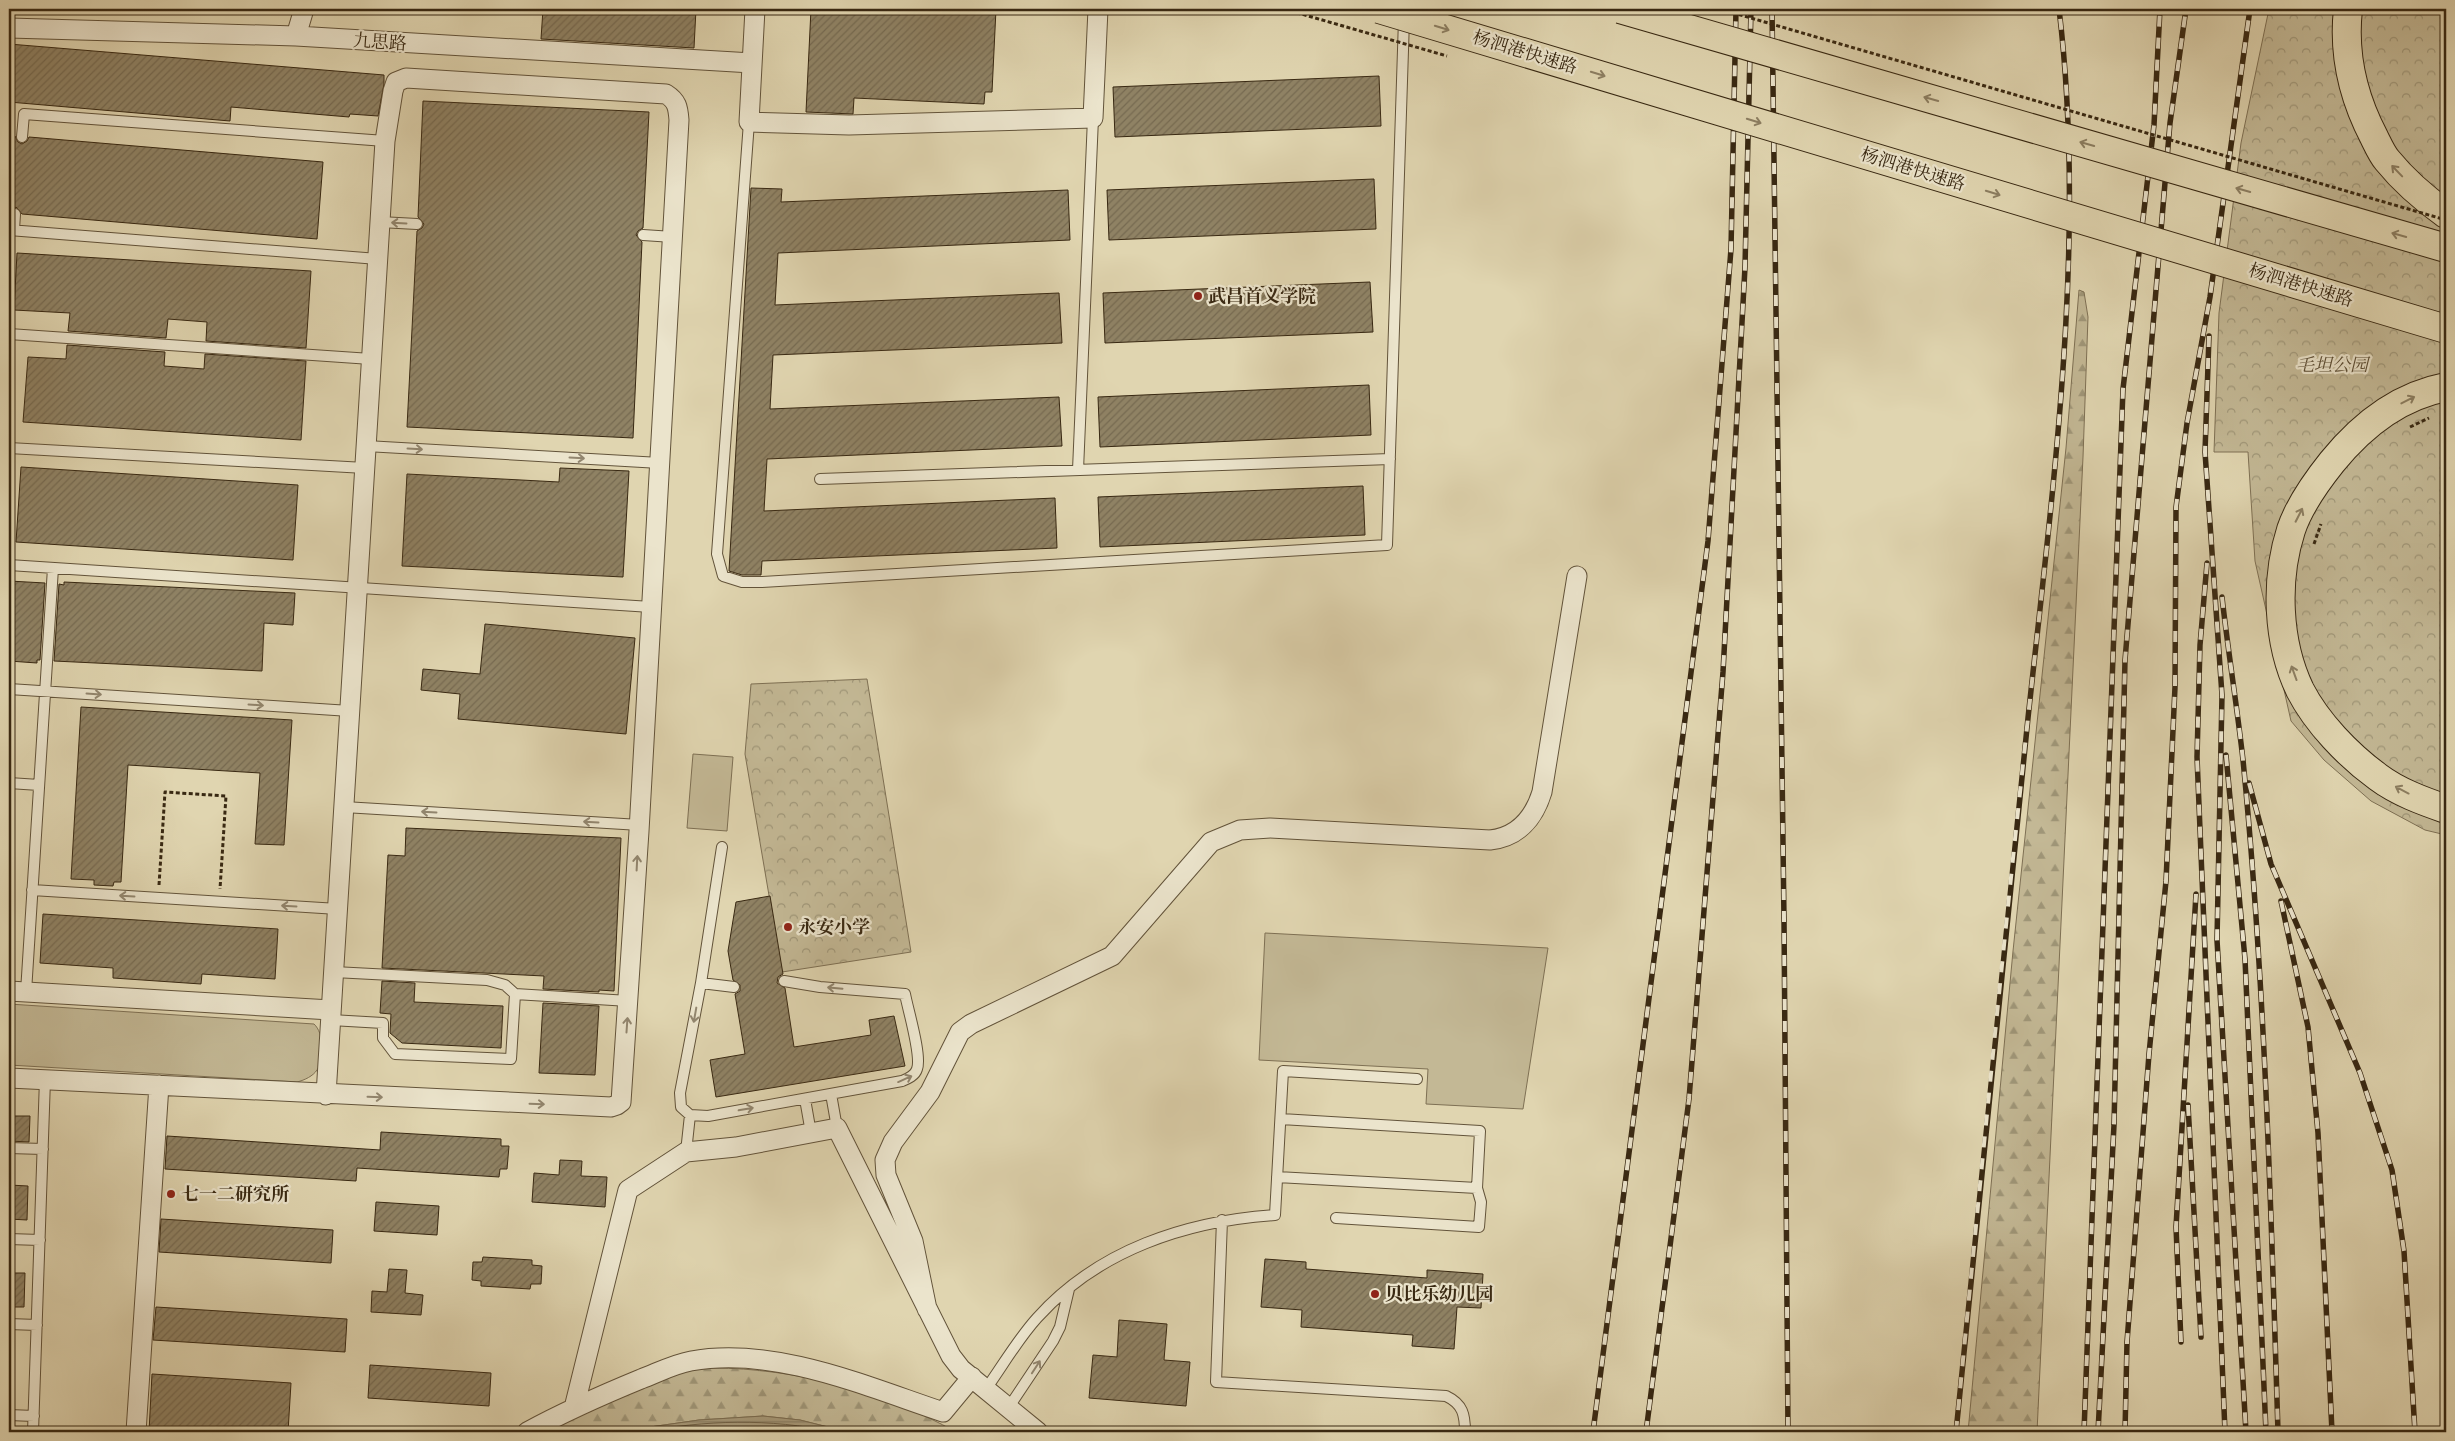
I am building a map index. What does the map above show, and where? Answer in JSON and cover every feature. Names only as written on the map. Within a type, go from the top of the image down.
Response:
[{"type":"highway","name":"杨泗港快速路","points":[[1379,9],[2446,329]]},
{"type":"highway","points":[[1620,9],[2446,248]]},
{"type":"highway","points":[[2348,9],[2345,37],[2352,79],[2364,117],[2386,159],[2415,189],[2446,214]]},
{"type":"highway","points":[[2446,387],[2424,391],[2377,416],[2342,449],[2315,483],[2292,530],[2282,574],[2281,612],[2285,648],[2300,690],[2324,724],[2348,752],[2379,778],[2417,798],[2446,809]]},
{"type":"street","points":[[296,36],[304,9]]},
{"type":"street","points":[[755,9],[749,122],[849,125],[1093,118],[1098,9]]},
{"type":"street","name":"九思路","points":[[9,28],[296,36],[752,63]]},
{"type":"street","points":[[9,1078],[326,1095],[617,1106],[623,1095],[629,1001],[679,120],[678,106],[674,99],[666,94],[400,79],[393,90],[385,141],[326,1095]]},
{"type":"street","points":[[927,1309],[913,1241],[886,1175],[885,1160],[893,1142],[930,1092],[960,1032],[971,1024],[1112,956],[1200,852],[1222,836],[1252,828],[1490,840],[1502,839],[1521,829],[1540,801],[1542,792],[1577,576]]},
{"type":"street","points":[[17,991],[331,1015]]},
{"type":"street","points":[[136,1432],[159,1086]]},
{"type":"street","points":[[574,1408],[626,1193],[635,1184],[670,1164],[686,1152],[736,1147],[837,1128],[951,1356],[960,1369],[1038,1432]]},
{"type":"street","points":[[527,1432],[574,1408],[673,1366],[704,1359],[738,1358],[790,1365],[833,1376],[943,1412],[979,1383]]},
{"type":"lane","points":[[749,122],[717,554],[723,576],[730,580],[762,582],[1387,545],[1404,9]]},
{"type":"lane","points":[[22,137],[24,114],[385,141]]},
{"type":"lane","points":[[1078,470],[1093,118]]},
{"type":"lane","points":[[15,214],[11,230],[378,258]]},
{"type":"lane","points":[[380,222],[417,224]]},
{"type":"lane","points":[[643,235],[672,237]]},
{"type":"lane","points":[[9,334],[371,359]]},
{"type":"lane","points":[[366,446],[660,463]]},
{"type":"lane","points":[[9,448],[365,468]]},
{"type":"lane","points":[[820,479],[1390,459]]},
{"type":"lane","points":[[9,565],[651,606]]},
{"type":"lane","points":[[17,991],[32,890],[53,568]]},
{"type":"lane","points":[[9,689],[350,711]]},
{"type":"lane","points":[[9,783],[39,784]]},
{"type":"lane","points":[[344,807],[640,825]]},
{"type":"lane","points":[[722,848],[680,1093],[681,1107],[690,1115],[708,1116],[902,1082],[915,1074],[917,1070],[917,1055],[905,994],[820,987],[784,981]]},
{"type":"lane","points":[[32,890],[338,909]]},
{"type":"lane","points":[[334,972],[487,980],[505,985],[514,994],[629,1001]]},
{"type":"lane","points":[[700,983],[734,987]]},
{"type":"lane","points":[[331,1015],[383,1023],[383,1038],[395,1054],[511,1059],[514,994]]},
{"type":"lane","points":[[979,1383],[1038,1318],[1069,1289],[1102,1264],[1125,1251],[1158,1238],[1222,1220],[1275,1215],[1283,1071],[1417,1079]]},
{"type":"lane","points":[[33,1432],[45,1080]]},
{"type":"lane","points":[[831,1094],[837,1128]]},
{"type":"lane","points":[[805,1098],[811,1133]]},
{"type":"lane","points":[[686,1152],[690,1115]]},
{"type":"lane","points":[[1281,1119],[1480,1131],[1477,1188],[1481,1202],[1479,1227],[1336,1218]]},
{"type":"lane","points":[[9,1148],[42,1149]]},
{"type":"lane","points":[[1278,1177],[1477,1188]]},
{"type":"lane","points":[[1222,1220],[1216,1382],[1446,1396],[1454,1400],[1464,1412],[1465,1432]]},
{"type":"lane","points":[[9,1239],[40,1240]]},
{"type":"lane","points":[[1009,1407],[1056,1334],[1069,1289]]},
{"type":"lane","points":[[9,1324],[37,1325]]},
{"type":"lane","points":[[9,1415],[34,1416]]},
{"type":"path","points":[[1720,9],[2446,220]]},
{"type":"path","points":[[2408,428],[2432,417]]},
{"type":"path","points":[[2312,552],[2323,520]]},
{"type":"path","points":[[158,898],[165,792],[226,796],[219,902]]},
{"type":"green space","name":"毛坦公园","points":[[2269,9],[2446,9],[2446,835],[2425,830],[2371,801],[2324,760],[2291,721],[2255,561],[2248,452],[2214,452],[2219,313],[2241,143]]},
{"type":"green space","points":[[2079,290],[2084,292],[2088,317],[2083,457],[2037,1432],[1968,1432],[2013,951],[2066,448]]},
{"type":"green space","points":[[867,679],[911,952],[782,972],[745,754],[751,684]]},
{"type":"green space","points":[[693,754],[733,757],[727,831],[687,828]]},
{"type":"green space","points":[[1265,933],[1548,948],[1523,1109],[1426,1104],[1428,1069],[1259,1060]]},
{"type":"green space","points":[[9,1004],[314,1024],[320,1033],[322,1046],[320,1065],[313,1074],[297,1082],[9,1065]]},
{"type":"green space","points":[[713,1368],[775,1372],[838,1385],[899,1405],[956,1432],[848,1432],[800,1420],[763,1416],[699,1420],[615,1432],[544,1432],[680,1371]]},
{"type":"water","points":[[763,1416],[800,1420],[848,1432],[615,1432],[699,1420]]},
{"type":"building","points":[[543,9],[696,9],[694,48],[541,39]]},
{"type":"building","points":[[811,9],[996,9],[992,92],[985,92],[984,104],[854,98],[853,114],[806,112]]},
{"type":"building","points":[[9,44],[384,75],[384,84],[378,116],[350,114],[349,117],[231,107],[230,121],[9,102]]},
{"type":"building","points":[[1379,76],[1381,126],[1115,137],[1113,87]]},
{"type":"building","points":[[423,101],[649,112],[643,228],[636,235],[642,242],[633,438],[407,427],[417,231],[424,224],[418,217]]},
{"type":"building","points":[[9,136],[15,136],[18,142],[22,144],[29,137],[323,162],[317,239],[22,214],[16,207],[9,212]]},
{"type":"building","points":[[1374,179],[1376,229],[1109,240],[1107,190]]},
{"type":"building","points":[[751,188],[782,189],[781,202],[1068,190],[1070,240],[778,253],[775,305],[1059,293],[1062,343],[773,355],[770,409],[1059,397],[1062,446],[767,459],[764,511],[1055,498],[1057,548],[762,561],[761,575],[742,575],[729,571]]},
{"type":"building","points":[[17,253],[311,271],[306,348],[206,341],[207,322],[168,319],[166,338],[68,331],[70,313],[14,310]]},
{"type":"building","points":[[1370,282],[1373,332],[1105,343],[1103,293]]},
{"type":"building","points":[[67,345],[165,352],[164,366],[204,369],[205,354],[306,361],[301,440],[23,422],[28,357],[66,359]]},
{"type":"building","points":[[1369,385],[1371,435],[1100,447],[1098,397]]},
{"type":"building","points":[[21,467],[298,485],[293,560],[16,542]]},
{"type":"building","points":[[560,468],[629,471],[623,577],[402,566],[407,474],[559,482]]},
{"type":"building","points":[[1363,486],[1365,535],[1100,547],[1098,497]]},
{"type":"building","points":[[9,581],[45,583],[40,660],[37,660],[37,663],[9,661]]},
{"type":"building","points":[[64,582],[295,593],[293,625],[264,623],[262,671],[54,661],[59,584],[64,585]]},
{"type":"building","points":[[485,624],[635,638],[626,734],[458,719],[460,694],[421,690],[423,669],[480,674]]},
{"type":"building","points":[[81,707],[292,720],[284,845],[255,844],[260,773],[128,765],[121,882],[114,882],[113,886],[94,885],[94,880],[71,879]]},
{"type":"building","points":[[406,828],[621,838],[614,991],[543,989],[544,976],[382,968],[388,855],[405,856]]},
{"type":"building","points":[[770,896],[783,974],[778,977],[777,983],[785,988],[794,1047],[871,1035],[869,1020],[894,1016],[905,1066],[716,1097],[710,1060],[745,1054],[735,994],[740,991],[740,985],[733,980],[728,951],[736,902]]},
{"type":"building","points":[[43,914],[278,929],[275,979],[202,974],[201,984],[113,978],[113,968],[40,963]]},
{"type":"building","points":[[382,981],[415,983],[414,1002],[503,1006],[501,1048],[402,1043],[390,1033],[391,1014],[380,1013]]},
{"type":"building","points":[[543,1003],[599,1006],[595,1075],[539,1073]]},
{"type":"building","points":[[9,1116],[30,1116],[29,1142],[9,1141]]},
{"type":"building","points":[[381,1132],[501,1139],[501,1146],[509,1146],[507,1169],[500,1169],[499,1177],[357,1168],[356,1181],[165,1169],[167,1136],[380,1150]]},
{"type":"building","points":[[560,1160],[582,1161],[581,1176],[607,1177],[605,1207],[532,1202],[534,1173],[559,1175]]},
{"type":"building","points":[[9,1185],[28,1186],[27,1220],[9,1219]]},
{"type":"building","points":[[376,1202],[439,1206],[437,1235],[374,1231]]},
{"type":"building","points":[[161,1219],[333,1230],[331,1263],[159,1252]]},
{"type":"building","points":[[483,1257],[532,1260],[532,1265],[542,1266],[541,1284],[531,1284],[530,1289],[481,1286],[481,1281],[472,1280],[473,1262],[482,1262]]},
{"type":"building","points":[[1265,1259],[1306,1262],[1306,1269],[1427,1278],[1427,1270],[1483,1274],[1481,1308],[1457,1307],[1454,1349],[1412,1346],[1413,1335],[1301,1327],[1302,1310],[1261,1307]]},
{"type":"building","points":[[389,1269],[407,1270],[405,1293],[423,1295],[421,1315],[371,1312],[372,1291],[387,1292]]},
{"type":"building","points":[[9,1273],[25,1273],[24,1307],[9,1307]]},
{"type":"building","points":[[156,1307],[347,1319],[345,1352],[153,1340]]},
{"type":"building","points":[[1119,1320],[1167,1324],[1164,1360],[1190,1362],[1186,1406],[1089,1398],[1093,1355],[1117,1357]]},
{"type":"building","points":[[370,1365],[491,1373],[489,1406],[368,1398]]},
{"type":"building","points":[[152,1374],[291,1383],[288,1432],[149,1432]]},
{"type":"railway","points":[[1593,1432],[1708,541],[1731,249],[1736,9]]},
{"type":"railway","points":[[1646,1432],[1689,1099],[1723,672],[1745,267],[1751,9]]},
{"type":"railway","points":[[1772,9],[1784,919],[1788,1432]]},
{"type":"railway","points":[[1956,1432],[2018,807],[2056,453],[2063,363],[2068,274],[2069,185],[2067,96],[2059,9]]},
{"type":"railway","points":[[2084,1432],[2123,389],[2154,125],[2160,9]]},
{"type":"railway","points":[[2098,1432],[2114,1125],[2125,660],[2170,123],[2186,9]]},
{"type":"railway","points":[[2125,1432],[2127,1342],[2149,1054],[2166,881],[2175,687],[2176,507],[2187,423],[2210,297],[2250,9]]},
{"type":"railway","points":[[2209,336],[2205,452],[2222,695],[2217,940],[2246,1432]]},
{"type":"railway","points":[[2207,563],[2200,645],[2197,757],[2225,1432]]},
{"type":"railway","points":[[2222,597],[2243,760],[2257,928],[2266,1096],[2278,1432]]},
{"type":"railway","points":[[2226,755],[2245,959],[2266,1432]]},
{"type":"railway","points":[[2249,783],[2271,864],[2360,1073],[2392,1170],[2404,1251],[2415,1432]]},
{"type":"railway","points":[[2181,1342],[2176,1227],[2196,894]]},
{"type":"railway","points":[[2281,901],[2308,1027],[2318,1133],[2332,1432]]},
{"type":"railway","points":[[2188,1105],[2201,1337]]},
{"type":"place","name":"武昌首义学院","points":[[1198,296]]},
{"type":"place","name":"永安小学","points":[[788,927]]},
{"type":"place","name":"七一二研究所","points":[[171,1194]]},
{"type":"place","name":"贝比乐幼儿园","points":[[1375,1294]]}]
